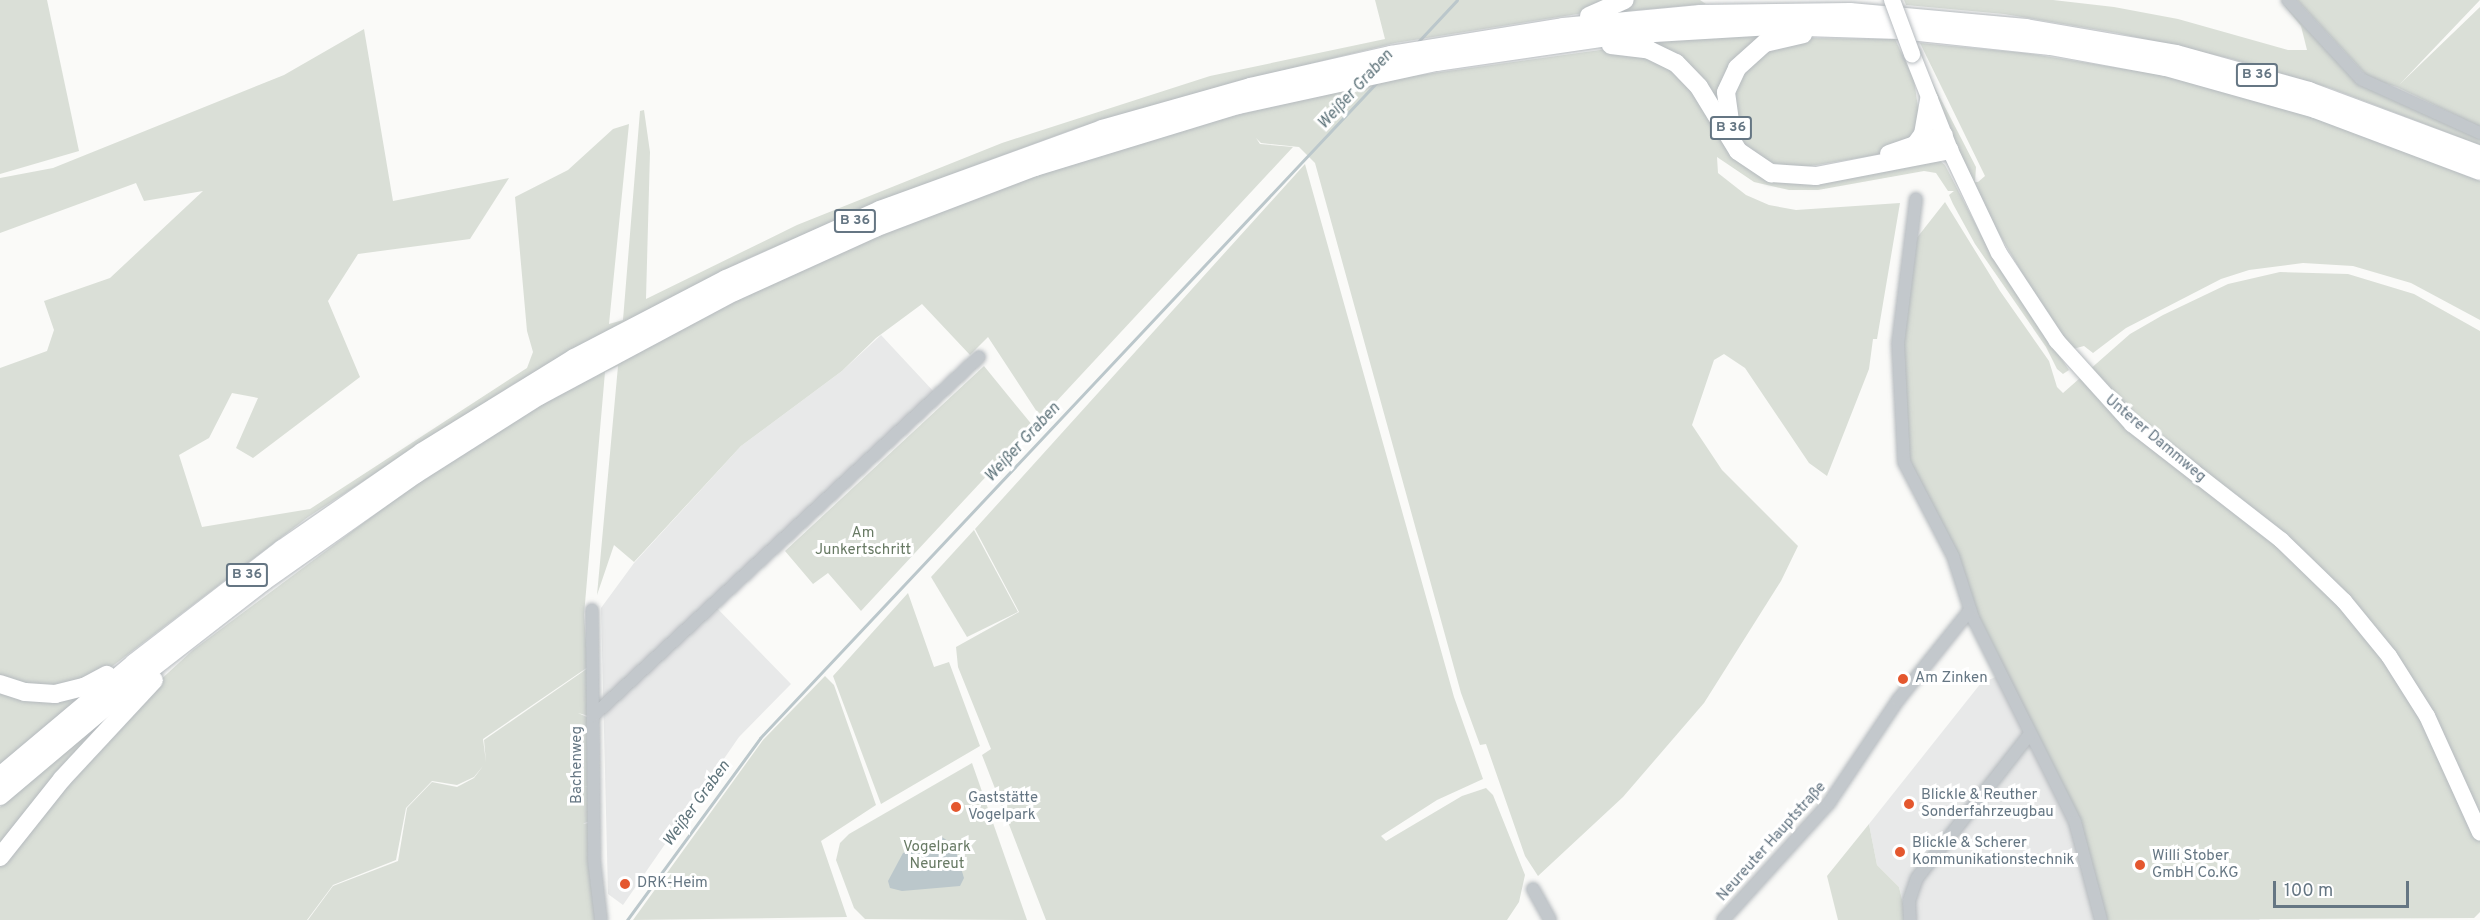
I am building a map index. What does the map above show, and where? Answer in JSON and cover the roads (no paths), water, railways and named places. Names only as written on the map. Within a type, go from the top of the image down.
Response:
[{"type":"highway","name":"B 36","points":[[1563,27],[1625,0]]},
{"type":"highway","points":[[1709,0],[1761,5],[1779,11]]},
{"type":"highway","name":"B 36","points":[[0,796],[195,634],[332,532],[484,430],[605,359],[752,283],[875,228],[1035,167],[1197,116],[1375,74],[1412,51],[1563,27],[1640,18],[1779,11],[1971,21],[2106,40],[2309,91],[2480,155]]},
{"type":"highway","name":"B 36","points":[[0,776],[134,663],[274,555],[422,452],[574,358],[726,279],[880,210],[1053,146],[1228,93],[1393,63],[1696,29],[1867,29],[1997,39],[2166,67],[2315,109],[2480,171]]},
{"type":"highway","name":"B 36","points":[[1867,29],[1848,34],[1796,34],[1756,48],[1737,68],[1728,86],[1725,107],[1730,126],[1755,159],[1787,171],[1870,160],[1915,145],[1947,143]]},
{"type":"highway","points":[[1547,44],[1568,49],[1629,46],[1671,60],[1699,87],[1738,151],[1761,168],[1781,176],[1816,176],[1947,143]]},
{"type":"highway","points":[[1915,145],[1923,134],[1929,100]]},
{"type":"highway","name":"B 36","points":[[0,857],[104,731],[172,664],[195,634]]},
{"type":"highway","name":"B 36","points":[[0,684],[26,692],[55,694],[84,687],[134,663]]},
{"type":"main road","name":"Unterer Dammweg","points":[[1892,0],[1947,143],[1999,253],[2026,297],[2093,385],[2145,435],[2304,561],[2389,656],[2427,716],[2480,833]]},
{"type":"street","points":[[2288,0],[2361,79],[2480,133]]},
{"type":"street","points":[[1916,200],[1898,343],[1901,445],[1912,482],[1953,556],[1970,609],[2078,828],[2101,920]]},
{"type":"street","points":[[593,716],[979,357]]},
{"type":"street","name":"Neureuter Hauptstraße","points":[[1723,920],[1829,803],[1898,700],[1970,609]]},
{"type":"street","name":"Bachenweg","points":[[592,610],[594,860],[600,920]]},
{"type":"street","points":[[1910,920],[1909,901],[1917,878],[2030,734]]},
{"type":"street","points":[[1533,889],[1550,920]]},
{"type":"waterway","name":"Weißer Graben","points":[[1416,44],[1457,0]]},
{"type":"waterway","name":"Weißer Graben","points":[[627,920],[760,738],[1377,82]]},
{"type":"place","name":"Am Zinken","points":[[1903,679]]},
{"type":"place","name":"Blickle & Reuther Sonderfahrzeugbau","points":[[1909,804]]},
{"type":"place","name":"Gaststätte Vogelpark","points":[[956,807]]},
{"type":"place","name":"Blickle & Scherer Kommunikationstechnik","points":[[1900,852]]},
{"type":"place","name":"Willi Stober GmbH Co.KG","points":[[2140,865]]},
{"type":"place","name":"DRK-Heim","points":[[625,884]]},
{"type":"park label","name":"Am Junkertschritt","points":[[863,542]]},
{"type":"park label","name":"Vogelpark Neureut","points":[[937,856]]}]
